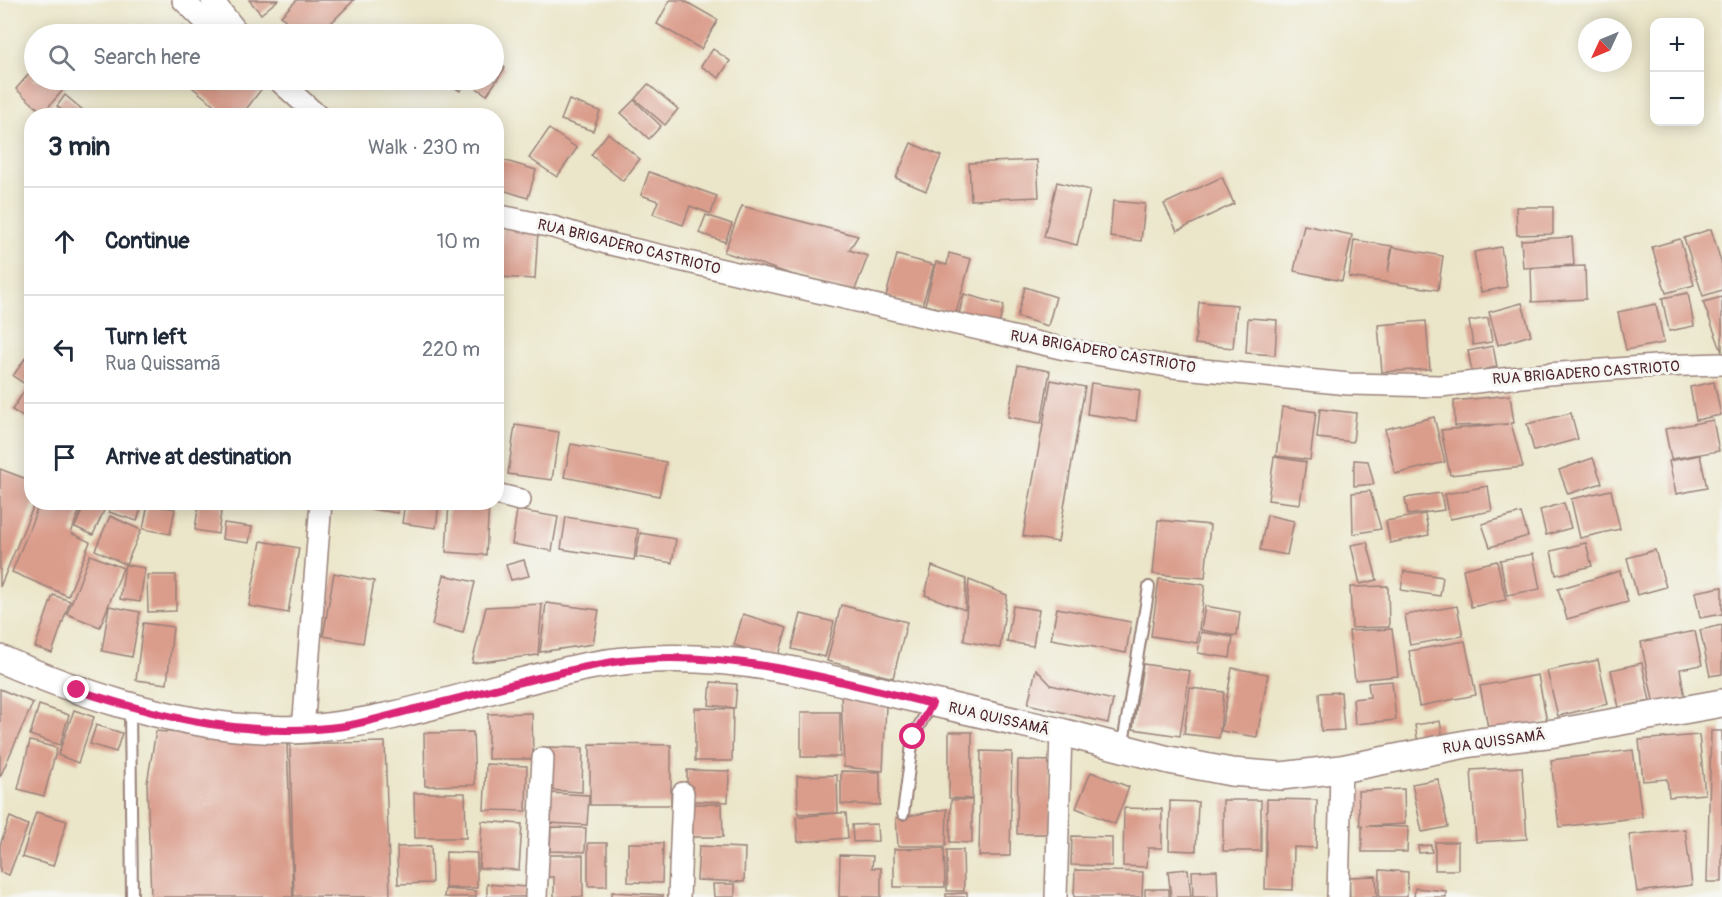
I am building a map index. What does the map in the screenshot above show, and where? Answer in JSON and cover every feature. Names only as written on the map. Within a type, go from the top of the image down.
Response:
[{"type":"street","points":[[183,0],[208,24]]},
{"type":"street","points":[[212,0],[231,24]]},
{"type":"street","points":[[289,90],[309,108]]},
{"type":"street","name":"RUA BRIGADERO CASTRIOTO","points":[[504,217],[553,227],[606,243],[1065,349],[1173,367],[1349,384],[1440,386],[1548,374],[1722,364]]},
{"type":"street","points":[[504,496],[520,500]]},
{"type":"street","points":[[303,730],[320,510]]},
{"type":"street","name":"RUA QUISSAMÃ","points":[[0,659],[67,686],[171,718],[259,729],[303,730],[345,726],[588,666],[627,660],[708,659],[751,663],[834,679],[932,704],[1061,732],[1169,760],[1231,772],[1281,776],[1341,769],[1471,743],[1555,733],[1722,703]]},
{"type":"street","points":[[1056,897],[1061,732]]},
{"type":"street","points":[[536,897],[543,758]]},
{"type":"street","points":[[1338,897],[1341,769]]},
{"type":"street","points":[[679,897],[683,793]]},
{"type":"lane","points":[[1122,749],[1149,587]]},
{"type":"lane","points":[[903,814],[913,737],[932,704]]},
{"type":"lane","points":[[130,707],[132,897]]},
{"type":"building","points":[[249,0],[278,0],[261,14]]},
{"type":"building","points":[[297,0],[354,0],[330,24],[289,24],[281,16]]},
{"type":"building","points":[[670,0],[683,0],[718,20],[701,49],[657,24]]},
{"type":"building","points":[[713,49],[730,61],[719,78],[701,66]]},
{"type":"building","points":[[24,80],[24,90],[63,90],[47,108],[37,108],[16,89]]},
{"type":"building","points":[[648,84],[678,109],[665,125],[635,99]]},
{"type":"building","points":[[196,90],[261,90],[247,108],[218,108]]},
{"type":"building","points":[[480,90],[490,90],[487,95]]},
{"type":"building","points":[[65,95],[80,108],[59,108],[57,106]]},
{"type":"building","points":[[569,100],[600,111],[593,131],[561,120]]},
{"type":"building","points":[[634,100],[661,126],[649,139],[621,113]]},
{"type":"building","points":[[549,129],[577,148],[557,177],[529,158]]},
{"type":"building","points":[[608,133],[640,159],[623,181],[591,155]]},
{"type":"building","points":[[911,143],[941,156],[926,191],[896,178]]},
{"type":"building","points":[[504,160],[536,170],[528,198],[504,190]]},
{"type":"building","points":[[1037,160],[1039,197],[971,200],[969,163]]},
{"type":"building","points":[[649,172],[717,196],[711,214],[690,206],[683,225],[653,214],[658,201],[641,195]]},
{"type":"building","points":[[1222,177],[1234,204],[1177,231],[1164,204]]},
{"type":"building","points":[[1057,182],[1090,190],[1077,245],[1044,237]]},
{"type":"building","points":[[1113,201],[1145,204],[1141,241],[1110,237]]},
{"type":"building","points":[[742,206],[858,236],[849,250],[868,256],[854,292],[826,286],[724,252]]},
{"type":"building","points":[[1516,207],[1553,207],[1553,234],[1517,235]]},
{"type":"building","points":[[706,215],[732,224],[725,242],[699,233]]},
{"type":"building","points":[[1304,225],[1352,235],[1342,281],[1294,271]]},
{"type":"building","points":[[504,228],[538,231],[535,279],[504,277]]},
{"type":"building","points":[[1711,229],[1722,265],[1722,290],[1703,296],[1684,238]]},
{"type":"building","points":[[1572,237],[1574,265],[1523,268],[1521,240]]},
{"type":"building","points":[[1680,239],[1694,285],[1666,293],[1652,247]]},
{"type":"building","points":[[1354,240],[1392,246],[1388,272],[1393,247],[1443,256],[1438,290],[1349,277]]},
{"type":"building","points":[[1501,247],[1507,287],[1481,292],[1474,252]]},
{"type":"building","points":[[949,253],[971,259],[956,313],[925,305],[936,262],[947,265]]},
{"type":"building","points":[[897,255],[934,265],[922,306],[886,296]]},
{"type":"building","points":[[1585,266],[1586,299],[1532,302],[1531,268]]},
{"type":"building","points":[[1025,287],[1056,297],[1048,326],[1017,317]]},
{"type":"building","points":[[1688,293],[1694,326],[1669,331],[1662,298]]},
{"type":"building","points":[[964,294],[1004,305],[998,328],[958,317]]},
{"type":"building","points":[[1722,297],[1722,352],[1703,302]]},
{"type":"building","points":[[1199,302],[1237,305],[1233,348],[1195,344]]},
{"type":"building","points":[[1522,303],[1531,335],[1498,345],[1489,312]]},
{"type":"building","points":[[1656,304],[1664,343],[1626,350],[1618,312]]},
{"type":"building","points":[[1248,318],[1277,320],[1275,355],[1246,353]]},
{"type":"building","points":[[1488,318],[1492,342],[1473,345],[1469,321]]},
{"type":"building","points":[[1426,321],[1430,369],[1382,372],[1378,325]]},
{"type":"building","points":[[1493,346],[1497,367],[1472,372],[1468,351]]},
{"type":"building","points":[[24,360],[24,383],[13,376]]},
{"type":"building","points":[[1018,365],[1050,371],[1041,423],[1008,417]]},
{"type":"building","points":[[1051,380],[1085,387],[1058,542],[1023,536]]},
{"type":"building","points":[[1714,382],[1721,415],[1696,420],[1690,387]]},
{"type":"building","points":[[1091,383],[1140,390],[1136,421],[1087,414]]},
{"type":"building","points":[[24,391],[24,418],[12,410]]},
{"type":"building","points":[[1510,395],[1514,423],[1511,423],[1523,467],[1450,475],[1441,430],[1508,424],[1455,426],[1454,401]]},
{"type":"building","points":[[1282,407],[1316,412],[1310,460],[1276,456]]},
{"type":"building","points":[[1320,409],[1356,413],[1353,442],[1317,438]]},
{"type":"building","points":[[1571,413],[1578,439],[1534,451],[1527,424]]},
{"type":"building","points":[[1434,417],[1445,462],[1395,474],[1385,429]]},
{"type":"building","points":[[1713,420],[1719,451],[1671,459],[1665,429]]},
{"type":"building","points":[[515,425],[559,432],[552,480],[508,474]]},
{"type":"building","points":[[571,444],[666,462],[659,496],[564,477]]},
{"type":"building","points":[[1700,455],[1707,488],[1676,494],[1669,461]]},
{"type":"building","points":[[1274,457],[1306,462],[1300,504],[1268,500]]},
{"type":"building","points":[[1593,458],[1602,483],[1568,494],[1559,470]]},
{"type":"building","points":[[1354,460],[1368,461],[1374,484],[1354,486]]},
{"type":"building","points":[[0,469],[24,478],[24,510],[32,510],[0,587]]},
{"type":"building","points":[[1488,486],[1492,511],[1450,519],[1445,494]]},
{"type":"building","points":[[1611,490],[1620,529],[1580,538],[1571,499]]},
{"type":"building","points":[[1370,491],[1381,529],[1353,534],[1352,493]]},
{"type":"building","points":[[1441,493],[1444,510],[1408,515],[1405,498]]},
{"type":"building","points":[[1564,503],[1571,528],[1546,535],[1540,510]]},
{"type":"building","points":[[37,510],[80,510],[71,533],[90,542],[68,596],[12,572]]},
{"type":"building","points":[[82,510],[104,510],[93,535],[75,527]]},
{"type":"building","points":[[110,510],[140,510],[137,521],[109,512]]},
{"type":"building","points":[[147,510],[175,510],[170,534],[143,529]]},
{"type":"building","points":[[198,510],[221,510],[218,534],[195,530]]},
{"type":"building","points":[[377,510],[398,510],[398,513]]},
{"type":"building","points":[[404,510],[438,510],[436,528],[402,523]]},
{"type":"building","points":[[449,510],[489,510],[486,555],[446,552]]},
{"type":"building","points":[[517,510],[558,517],[552,551],[512,544]]},
{"type":"building","points":[[1521,513],[1528,536],[1490,547],[1482,524]]},
{"type":"building","points":[[1425,514],[1429,535],[1390,543],[1386,521]]},
{"type":"building","points":[[1267,515],[1294,521],[1287,555],[1260,550]]},
{"type":"building","points":[[110,516],[141,530],[126,565],[145,568],[140,602],[120,599],[125,564],[95,550]]},
{"type":"building","points":[[566,517],[638,529],[634,560],[561,549]]},
{"type":"building","points":[[1158,520],[1210,525],[1205,578],[1153,574]]},
{"type":"building","points":[[224,523],[252,527],[249,543],[222,539]]},
{"type":"building","points":[[640,533],[676,539],[672,563],[636,557]]},
{"type":"building","points":[[261,541],[299,548],[288,613],[249,606]]},
{"type":"building","points":[[1367,542],[1377,580],[1360,584],[1351,545]]},
{"type":"building","points":[[1586,543],[1592,566],[1556,575],[1551,551]]},
{"type":"building","points":[[1655,550],[1666,587],[1637,595],[1627,558]]},
{"type":"building","points":[[1533,554],[1540,589],[1507,595],[1500,560]]},
{"type":"building","points":[[90,555],[123,568],[100,627],[67,614]]},
{"type":"building","points":[[524,560],[529,576],[511,580],[506,565]]},
{"type":"building","points":[[1497,561],[1506,600],[1471,607],[1463,569]]},
{"type":"building","points":[[932,566],[966,579],[965,610],[925,595]]},
{"type":"building","points":[[1404,571],[1443,577],[1440,596],[1401,590]]},
{"type":"building","points":[[1620,571],[1628,602],[1567,619],[1558,589]]},
{"type":"building","points":[[334,573],[374,581],[363,643],[323,636]]},
{"type":"building","points":[[147,575],[176,575],[176,611],[148,612]]},
{"type":"building","points":[[444,575],[475,582],[463,633],[432,625]]},
{"type":"building","points":[[1159,579],[1205,585],[1197,643],[1151,636]]},
{"type":"building","points":[[969,580],[1007,595],[1000,648],[964,641]]},
{"type":"building","points":[[1388,586],[1389,627],[1352,628],[1350,587]]},
{"type":"building","points":[[1722,587],[1722,614],[1700,618],[1695,592]]},
{"type":"building","points":[[53,595],[70,601],[52,653],[35,647]]},
{"type":"building","points":[[546,603],[599,610],[593,644],[540,652]]},
{"type":"building","points":[[542,604],[538,655],[472,663],[486,607]]},
{"type":"building","points":[[841,605],[907,622],[893,678],[827,661]]},
{"type":"building","points":[[109,606],[140,612],[132,657],[102,651]]},
{"type":"building","points":[[1013,606],[1039,610],[1033,646],[1007,642]]},
{"type":"building","points":[[1205,606],[1240,612],[1237,636],[1201,630]]},
{"type":"building","points":[[1457,606],[1463,636],[1410,645],[1405,615]]},
{"type":"building","points":[[1057,608],[1131,622],[1126,653],[1051,639]]},
{"type":"building","points":[[743,614],[787,628],[778,658],[734,645]]},
{"type":"building","points":[[801,614],[834,622],[825,657],[792,649]]},
{"type":"building","points":[[143,623],[173,627],[167,684],[136,680]]},
{"type":"building","points":[[1722,625],[1722,674],[1710,676],[1700,630]]},
{"type":"building","points":[[1392,629],[1398,676],[1355,680],[1349,631]]},
{"type":"building","points":[[1695,631],[1702,665],[1680,669],[1685,698],[1654,705],[1641,642]]},
{"type":"building","points":[[1201,632],[1233,637],[1230,658],[1198,653]]},
{"type":"building","points":[[1465,641],[1476,695],[1419,706],[1409,651]]},
{"type":"building","points":[[1598,660],[1608,704],[1558,716],[1547,671]]},
{"type":"building","points":[[1642,663],[1650,701],[1619,708],[1611,670]]},
{"type":"building","points":[[1143,664],[1190,671],[1180,736],[1133,729]]},
{"type":"building","points":[[1232,668],[1268,674],[1257,737],[1221,731]]},
{"type":"building","points":[[1036,669],[1051,685],[1113,700],[1108,723],[1028,704]]},
{"type":"building","points":[[1538,675],[1547,722],[1489,733],[1480,686]]},
{"type":"building","points":[[1392,681],[1396,720],[1355,724],[1353,699],[1370,697],[1368,683]]},
{"type":"building","points":[[711,682],[737,684],[735,708],[709,705]]},
{"type":"building","points":[[1190,688],[1224,692],[1219,738],[1184,734]]},
{"type":"building","points":[[0,689],[33,703],[0,777]]},
{"type":"building","points":[[1341,692],[1344,730],[1321,731],[1319,693]]},
{"type":"building","points":[[841,694],[886,705],[883,771],[844,767]]},
{"type":"building","points":[[39,705],[69,715],[60,745],[30,735]]},
{"type":"building","points":[[695,708],[733,709],[732,761],[695,761]]},
{"type":"building","points":[[74,710],[94,717],[78,763],[58,755]]},
{"type":"building","points":[[801,712],[840,712],[840,757],[801,757]]},
{"type":"building","points":[[532,713],[533,759],[488,759],[488,714]]},
{"type":"building","points":[[1440,721],[1443,739],[1418,743],[1415,725]]},
{"type":"building","points":[[96,725],[122,733],[116,752],[90,744]]},
{"type":"building","points":[[156,731],[287,743],[293,897],[151,897],[147,783]]},
{"type":"building","points":[[1711,731],[1722,731],[1722,882],[1707,882]]},
{"type":"building","points":[[473,732],[475,785],[425,786],[424,733]]},
{"type":"building","points":[[949,732],[972,732],[972,799],[949,798]]},
{"type":"building","points":[[1699,735],[1705,794],[1669,797],[1667,779],[1643,781],[1639,740]]},
{"type":"building","points":[[30,741],[57,748],[44,796],[18,789]]},
{"type":"building","points":[[385,742],[390,897],[294,896],[290,744]]},
{"type":"building","points":[[590,744],[671,745],[671,805],[590,805]]},
{"type":"building","points":[[548,747],[583,748],[582,792],[547,790]]},
{"type":"building","points":[[1633,750],[1642,817],[1559,827],[1551,760]]},
{"type":"building","points":[[981,751],[1012,752],[1010,856],[979,856]]},
{"type":"building","points":[[1018,760],[1052,761],[1051,834],[1017,834]]},
{"type":"building","points":[[486,764],[527,766],[526,811],[484,810]]},
{"type":"building","points":[[1522,767],[1527,839],[1476,842],[1471,770]]},
{"type":"building","points":[[687,770],[729,771],[728,802],[687,801]]},
{"type":"building","points":[[841,771],[880,772],[880,805],[841,804]]},
{"type":"building","points":[[1091,772],[1129,787],[1115,824],[1076,808]]},
{"type":"building","points":[[837,775],[838,813],[798,814],[797,776]]},
{"type":"building","points":[[1438,779],[1448,827],[1422,832],[1412,784]]},
{"type":"building","points":[[1404,789],[1405,824],[1367,826],[1408,827],[1407,852],[1362,852],[1358,791]]},
{"type":"building","points":[[414,793],[465,793],[466,838],[415,838]]},
{"type":"building","points":[[549,793],[589,795],[587,825],[548,823]]},
{"type":"building","points":[[1267,799],[1317,800],[1316,848],[1294,847],[1293,890],[1265,889]]},
{"type":"building","points":[[951,800],[972,800],[972,843],[950,842]]},
{"type":"building","points":[[1223,800],[1261,800],[1261,851],[1223,851]]},
{"type":"building","points":[[1170,801],[1198,802],[1196,851],[1169,850]]},
{"type":"building","points":[[684,804],[722,804],[723,837],[684,837]]},
{"type":"building","points":[[1124,808],[1162,809],[1162,848],[1148,848],[1147,867],[1123,866]]},
{"type":"building","points":[[947,809],[946,846],[898,846],[896,818]]},
{"type":"building","points":[[36,812],[67,821],[53,866],[22,857]]},
{"type":"building","points":[[846,813],[848,838],[798,842],[796,817]]},
{"type":"building","points":[[10,817],[28,825],[9,875],[0,872],[0,845]]},
{"type":"building","points":[[482,821],[522,824],[519,870],[479,868]]},
{"type":"building","points":[[877,824],[878,841],[853,842],[852,825]]},
{"type":"building","points":[[551,827],[586,828],[585,852],[550,851]]},
{"type":"building","points":[[1685,829],[1692,885],[1637,892],[1629,835]]},
{"type":"building","points":[[1072,836],[1112,837],[1112,866],[1071,865]]},
{"type":"building","points":[[1435,842],[1458,842],[1458,870],[1435,870]]},
{"type":"building","points":[[588,843],[607,843],[607,886],[588,886]]},
{"type":"building","points":[[628,843],[663,843],[662,883],[628,882]]},
{"type":"building","points":[[1431,845],[1432,852],[1419,853],[1418,846]]},
{"type":"building","points":[[431,846],[432,883],[398,884],[397,847]]},
{"type":"building","points":[[699,846],[745,848],[744,882],[697,880]]},
{"type":"building","points":[[944,848],[945,887],[894,887],[894,849]]},
{"type":"building","points":[[947,850],[963,850],[964,891],[947,891]]},
{"type":"building","points":[[446,852],[477,853],[477,888],[445,888]]},
{"type":"building","points":[[541,855],[583,855],[583,897],[554,897],[554,877],[541,877]]},
{"type":"building","points":[[840,855],[873,856],[872,868],[881,868],[881,897],[839,897]]},
{"type":"building","points":[[1188,869],[1191,897],[1171,897],[1168,871]]},
{"type":"building","points":[[1075,870],[1143,872],[1142,897],[1074,897]]},
{"type":"building","points":[[1217,870],[1218,897],[1193,897],[1192,871]]},
{"type":"building","points":[[1380,870],[1408,872],[1407,897],[1379,897]]},
{"type":"building","points":[[1376,876],[1377,897],[1350,897],[1349,877]]},
{"type":"building","points":[[487,884],[526,887],[525,897],[487,897]]},
{"type":"building","points":[[713,884],[735,884],[735,897],[714,897]]},
{"type":"building","points":[[1415,888],[1446,891],[1446,897],[1414,897]]},
{"type":"building","points":[[445,889],[476,891],[476,897],[444,897]]},
{"type":"building","points":[[1145,889],[1169,889],[1169,897],[1145,897]]},
{"type":"building","points":[[612,892],[663,895],[663,897],[612,897]]},
{"type":"building","points":[[967,893],[967,897],[946,897],[946,894]]},
{"type":"route","points":[[77,690],[171,718],[259,729],[303,730],[345,726],[588,666],[627,660],[708,659],[795,670],[932,704],[913,737]]}]
